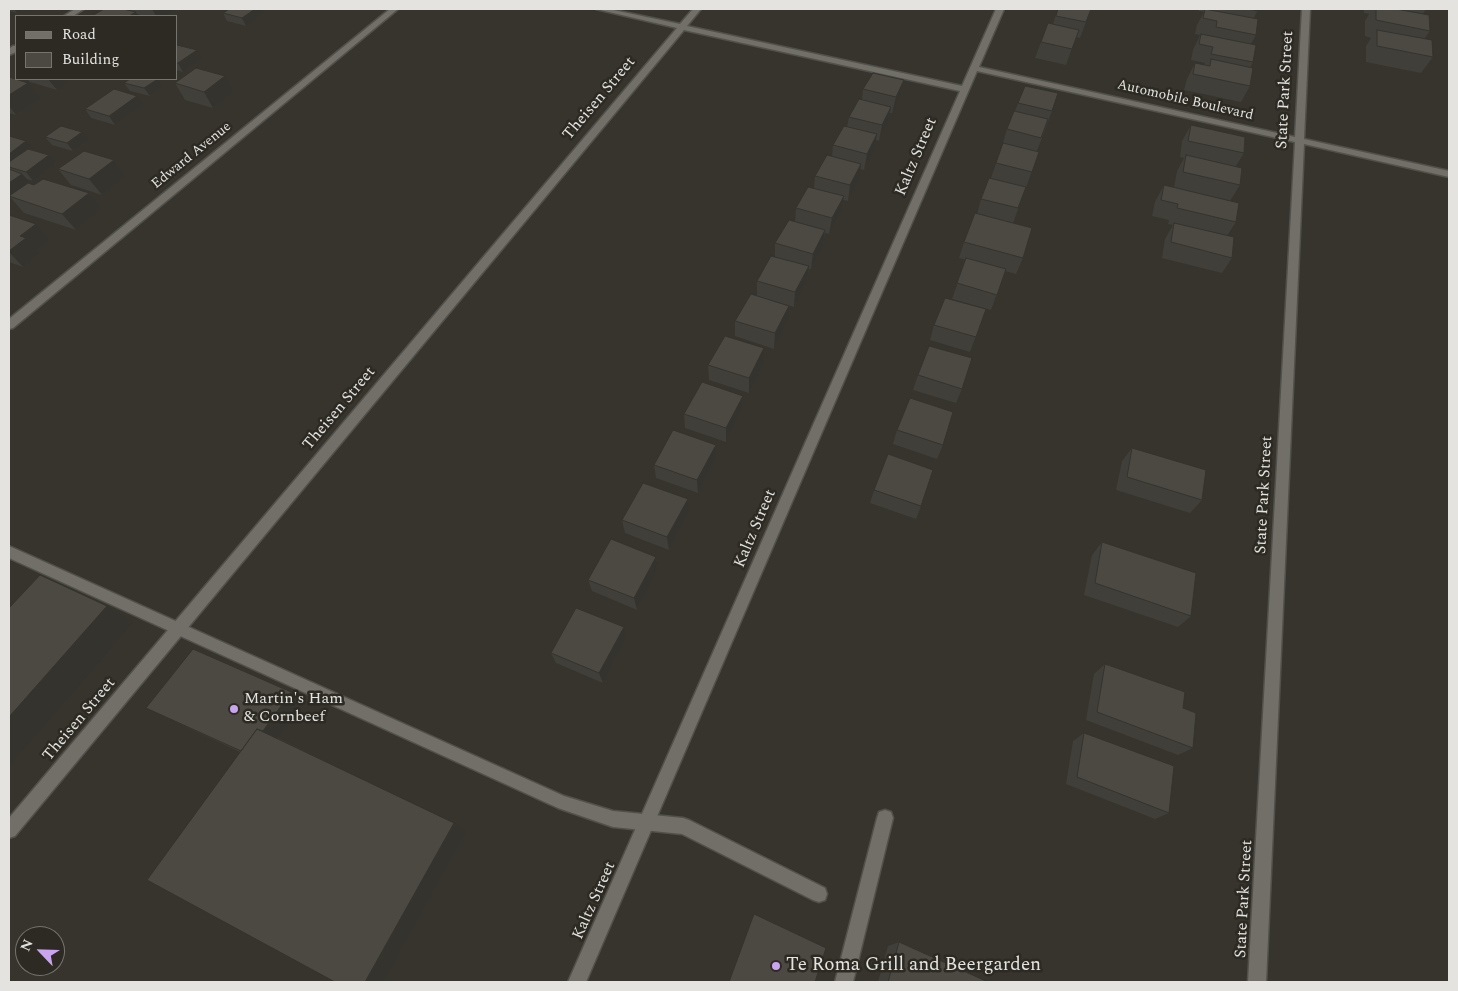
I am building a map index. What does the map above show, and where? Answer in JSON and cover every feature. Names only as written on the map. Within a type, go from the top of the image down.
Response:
[{"type":"street","name":"Edward Avenue","points":[[9,326],[394,9]]},
{"type":"street","points":[[600,9],[965,89]]},
{"type":"street","name":"Theisen Street","points":[[9,830],[696,9]]},
{"type":"street","points":[[974,68],[1000,9]]},
{"type":"street","name":"State Park Street","points":[[1257,982],[1306,9]]},
{"type":"street","name":"Kaltz Street","points":[[577,982],[974,68]]},
{"type":"street","name":"Automobile Boulevard","points":[[974,68],[1449,174]]},
{"type":"street","points":[[9,552],[177,630],[563,803],[613,819],[683,826],[819,894]]},
{"type":"street","points":[[844,982],[885,818]]},
{"type":"building","points":[[104,9],[123,9],[136,12],[131,15],[94,15]]},
{"type":"building","points":[[229,9],[255,9],[242,18],[223,13]]},
{"type":"building","points":[[1058,9],[1091,9],[1086,22],[1056,16]]},
{"type":"building","points":[[1205,9],[1258,19],[1256,35],[1216,27],[1217,21],[1203,18]]},
{"type":"building","points":[[1376,9],[1396,9],[1429,15],[1430,31],[1376,20]]},
{"type":"building","points":[[1048,23],[1079,30],[1072,49],[1041,42]]},
{"type":"building","points":[[1377,30],[1432,40],[1433,57],[1377,46]]},
{"type":"building","points":[[1201,34],[1256,45],[1253,62],[1211,54],[1213,47],[1199,44]]},
{"type":"building","points":[[178,45],[197,50],[178,63]]},
{"type":"building","points":[[1211,59],[1253,68],[1250,86],[1193,74],[1195,63],[1210,66]]},
{"type":"building","points":[[196,68],[225,76],[204,92],[175,83]]},
{"type":"building","points":[[873,73],[904,80],[896,97],[863,89]]},
{"type":"building","points":[[9,77],[28,83],[9,95]]},
{"type":"building","points":[[128,80],[156,80],[144,88],[124,83]]},
{"type":"building","points":[[1025,86],[1058,93],[1052,111],[1018,103]]},
{"type":"building","points":[[114,89],[137,96],[109,116],[85,109]]},
{"type":"building","points":[[859,99],[891,107],[882,125],[849,117]]},
{"type":"building","points":[[1014,111],[1048,119],[1041,138],[1007,129]]},
{"type":"building","points":[[1191,125],[1245,137],[1244,153],[1188,141]]},
{"type":"building","points":[[61,126],[82,132],[67,143],[45,137]]},
{"type":"building","points":[[844,126],[877,134],[867,154],[833,145]]},
{"type":"building","points":[[9,136],[26,141],[9,154]]},
{"type":"building","points":[[1003,143],[1039,152],[1032,172],[996,163]]},
{"type":"building","points":[[28,149],[49,155],[26,172],[9,167],[9,162]]},
{"type":"building","points":[[84,151],[114,160],[89,179],[58,169]]},
{"type":"building","points":[[827,155],[861,164],[850,185],[815,176]]},
{"type":"building","points":[[1186,155],[1242,168],[1240,185],[1183,172]]},
{"type":"building","points":[[9,169],[22,174],[9,183]]},
{"type":"building","points":[[989,178],[1026,187],[1018,208],[981,199]]},
{"type":"building","points":[[43,179],[89,193],[62,214],[9,196],[28,183],[34,185]]},
{"type":"building","points":[[1164,185],[1239,203],[1236,222],[1177,208],[1178,204],[1161,200]]},
{"type":"building","points":[[808,187],[844,196],[832,218],[796,208]]},
{"type":"building","points":[[975,213],[1032,228],[1023,258],[964,242]]},
{"type":"building","points":[[9,215],[36,224],[20,236],[26,238],[9,251]]},
{"type":"building","points":[[789,220],[825,230],[813,254],[775,243]]},
{"type":"building","points":[[1174,223],[1234,237],[1232,258],[1171,242]]},
{"type":"building","points":[[771,256],[809,266],[795,292],[757,281]]},
{"type":"building","points":[[966,258],[1006,269],[997,295],[957,283]]},
{"type":"building","points":[[751,294],[789,306],[775,333],[735,321]]},
{"type":"building","points":[[945,298],[986,309],[976,337],[934,325]]},
{"type":"building","points":[[725,336],[764,348],[749,378],[708,365]]},
{"type":"building","points":[[929,346],[972,358],[962,389],[918,375]]},
{"type":"building","points":[[702,382],[743,396],[726,428],[684,414]]},
{"type":"building","points":[[910,398],[953,412],[943,445],[897,430]]},
{"type":"building","points":[[673,430],[716,445],[697,480],[654,465]]},
{"type":"building","points":[[1132,448],[1206,470],[1202,500],[1127,477]]},
{"type":"building","points":[[888,454],[933,470],[921,506],[874,490]]},
{"type":"building","points":[[643,483],[688,499],[667,537],[622,520]]},
{"type":"building","points":[[611,539],[656,557],[634,598],[588,580]]},
{"type":"building","points":[[1102,542],[1196,573],[1191,616],[1095,583]]},
{"type":"building","points":[[40,575],[107,606],[9,717],[9,608]]},
{"type":"building","points":[[576,608],[624,627],[599,673],[551,653]]},
{"type":"building","name":"Martin's Ham & Cornbeef","points":[[193,649],[291,692],[263,731],[257,729],[241,751],[146,708]]},
{"type":"building","points":[[1105,664],[1185,692],[1183,708],[1196,713],[1193,748],[1097,712]]},
{"type":"building","points":[[257,729],[454,823],[365,982],[335,982],[147,880]]},
{"type":"building","points":[[1084,733],[1174,766],[1169,813],[1077,777]]},
{"type":"building","name":"Te Roma Grill and Beergarden","points":[[754,914],[826,948],[815,982],[729,982]]},
{"type":"building","points":[[899,942],[988,982],[888,982]]},
{"type":"place","name":"Martin's Ham & Cornbeef","points":[[234,709]]},
{"type":"place","name":"Te Roma Grill and Beergarden","points":[[776,966]]}]
